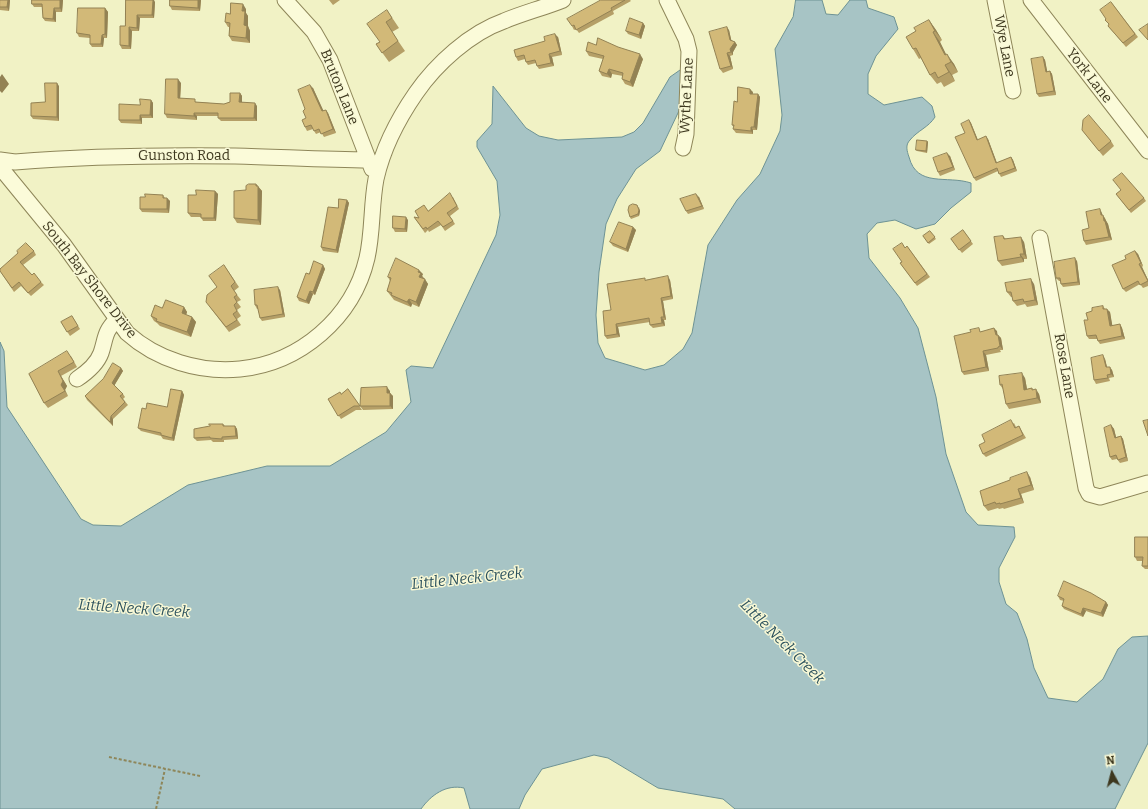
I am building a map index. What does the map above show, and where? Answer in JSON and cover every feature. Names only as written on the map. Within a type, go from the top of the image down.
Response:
[{"type":"street","name":"Bruton Lane","points":[[285,0],[314,32],[330,60],[376,179]]},
{"type":"street","name":"South Bay Shore Drive","points":[[0,167],[64,245],[127,333],[146,348],[170,360],[192,366],[213,369],[249,368],[273,362],[297,352],[314,340],[345,307],[362,277],[371,235],[376,179],[382,157],[394,129],[420,88],[448,58],[476,34],[493,25],[562,0]]},
{"type":"street","name":"Wythe Lane","points":[[667,0],[686,39],[689,51],[686,134],[683,148]]},
{"type":"street","name":"Wye Lane","points":[[995,0],[1013,91]]},
{"type":"street","name":"York Lane","points":[[1031,0],[1148,151]]},
{"type":"street","name":"Gunston Road","points":[[0,160],[15,162],[133,156],[235,156],[303,160],[368,160]]},
{"type":"street","name":"Rose Lane","points":[[1040,238],[1086,488],[1089,494],[1100,497],[1148,483]]},
{"type":"street","points":[[77,379],[86,373],[97,361],[106,333],[117,320]]},
{"type":"path","points":[[109,757],[200,776]]},
{"type":"path","points":[[156,809],[165,769]]},
{"type":"water","name":"Little Neck Creek","points":[[796,0],[822,0],[826,14],[838,15],[850,0],[866,0],[868,8],[894,17],[898,29],[876,56],[868,74],[868,94],[884,105],[922,97],[932,106],[935,117],[930,124],[913,137],[907,144],[908,153],[913,167],[926,177],[971,183],[971,192],[951,208],[935,224],[916,229],[895,220],[877,223],[867,234],[869,258],[900,298],[918,328],[936,397],[946,454],[966,512],[978,525],[1014,527],[1015,537],[999,568],[999,582],[1006,604],[1017,613],[1027,639],[1034,668],[1048,698],[1077,702],[1103,679],[1118,649],[1132,637],[1148,636],[1148,743],[1115,809],[735,809],[723,799],[658,788],[608,758],[594,755],[542,769],[525,795],[519,809],[470,809],[464,788],[457,787],[445,789],[434,795],[421,809],[0,809],[0,342],[4,351],[7,407],[81,519],[93,525],[121,526],[188,485],[267,466],[330,466],[386,432],[411,402],[406,370],[411,366],[433,368],[496,235],[500,215],[497,181],[477,147],[477,141],[492,124],[493,86],[526,128],[539,136],[558,140],[622,137],[634,132],[643,123],[670,77],[680,70],[686,75],[686,96],[660,151],[636,169],[617,199],[606,224],[599,272],[596,315],[598,343],[605,358],[645,370],[664,365],[683,349],[692,333],[708,245],[737,200],[760,174],[780,131],[782,115],[775,49],[793,17]]},
{"type":"building","points":[[0,0],[8,0],[7,7],[0,7]]},
{"type":"building","points":[[32,0],[60,0],[60,8],[54,8],[53,19],[43,18],[42,4],[32,4]]},
{"type":"building","points":[[126,0],[153,0],[152,15],[137,15],[137,28],[129,27],[129,46],[120,45],[120,26],[125,26]]},
{"type":"building","points":[[170,0],[198,0],[198,8],[170,6]]},
{"type":"building","points":[[601,0],[625,0],[611,8],[612,10],[576,30],[574,25],[572,26],[567,19]]},
{"type":"building","points":[[1111,2],[1135,34],[1123,43],[1108,26],[1109,24],[1105,20],[1106,19],[1100,10]]},
{"type":"building","points":[[231,3],[243,4],[242,11],[245,11],[244,25],[247,26],[246,38],[229,36],[230,23],[225,22],[226,13],[230,14]]},
{"type":"building","points":[[78,8],[105,8],[105,34],[102,35],[101,44],[90,44],[90,35],[77,33]]},
{"type":"building","points":[[387,10],[392,18],[386,22],[398,41],[382,53],[376,44],[380,42],[367,24]]},
{"type":"building","points":[[630,18],[643,23],[639,35],[626,31]]},
{"type":"building","points":[[929,20],[935,31],[933,32],[945,55],[947,54],[951,62],[945,65],[949,72],[938,78],[935,72],[930,75],[916,48],[913,49],[906,37],[916,31],[914,28]]},
{"type":"building","points":[[1148,24],[1148,40],[1139,30]]},
{"type":"building","points":[[727,27],[730,40],[735,42],[730,49],[731,52],[727,53],[731,66],[720,69],[709,32]]},
{"type":"building","points":[[555,34],[560,51],[549,54],[551,63],[537,66],[535,60],[526,62],[524,55],[516,57],[514,50],[545,41],[544,37]]},
{"type":"building","points":[[598,38],[618,47],[640,54],[630,82],[622,79],[623,73],[609,69],[607,74],[599,71],[604,56],[586,51],[588,42],[596,45]]},
{"type":"building","points":[[1043,57],[1046,72],[1050,71],[1054,91],[1037,94],[1031,59]]},
{"type":"building","points":[[166,79],[178,79],[178,98],[195,99],[195,102],[224,104],[230,102],[230,93],[240,93],[239,102],[255,103],[254,118],[218,118],[218,113],[194,113],[194,116],[165,114]]},
{"type":"building","points":[[45,83],[57,83],[57,117],[31,116],[31,103],[45,102]]},
{"type":"building","points":[[310,85],[322,111],[326,110],[333,129],[321,134],[319,129],[314,131],[311,125],[305,127],[302,120],[306,118],[303,111],[305,109],[298,90]]},
{"type":"building","points":[[738,87],[750,89],[750,94],[758,94],[754,127],[751,127],[751,131],[733,129],[734,101],[737,102]]},
{"type":"building","points":[[140,99],[151,100],[150,115],[140,115],[140,120],[119,120],[119,104],[140,105]]},
{"type":"building","points":[[1089,115],[1111,141],[1099,151],[1082,130],[1083,120]]},
{"type":"building","points":[[969,120],[977,140],[986,136],[996,163],[1011,157],[1015,168],[999,174],[997,168],[974,178],[955,137],[965,133],[961,124]]},
{"type":"building","points":[[917,140],[927,141],[926,151],[916,150]]},
{"type":"building","points":[[947,153],[953,167],[938,172],[933,158]]},
{"type":"building","points":[[1122,173],[1144,198],[1129,210],[1116,194],[1121,190],[1113,180]]},
{"type":"building","points":[[249,184],[256,184],[256,186],[258,186],[258,220],[234,218],[234,191],[246,190],[246,186]]},
{"type":"building","points":[[196,190],[215,191],[214,218],[201,218],[201,214],[188,213],[188,195],[196,195]]},
{"type":"building","points":[[450,193],[457,206],[447,213],[453,221],[443,227],[438,221],[427,229],[426,227],[423,229],[414,217],[419,218],[415,211],[424,205],[428,211]]},
{"type":"building","points":[[145,194],[163,195],[163,198],[167,198],[167,209],[140,209],[140,197],[145,197]]},
{"type":"building","points":[[696,194],[702,206],[686,211],[680,199]]},
{"type":"building","points":[[339,199],[347,200],[336,250],[321,247],[328,207],[338,208]]},
{"type":"building","points":[[633,204],[637,205],[639,210],[638,214],[630,217],[628,210],[629,206]]},
{"type":"building","points":[[1100,209],[1109,237],[1084,241],[1082,230],[1089,228],[1086,212]]},
{"type":"building","points":[[393,216],[406,217],[405,229],[393,228]]},
{"type":"building","points":[[619,222],[633,227],[626,249],[610,242]]},
{"type":"building","points":[[963,230],[971,241],[959,250],[951,239]]},
{"type":"building","points":[[930,231],[935,237],[928,243],[923,236]]},
{"type":"building","points":[[1003,236],[1004,239],[1021,237],[1024,254],[1020,254],[1021,257],[998,261],[994,237]]},
{"type":"building","points":[[26,243],[34,251],[20,262],[32,275],[34,273],[41,282],[28,293],[19,282],[12,288],[0,271],[0,269],[18,253],[17,251]]},
{"type":"building","points":[[902,243],[905,248],[907,246],[927,274],[915,283],[900,263],[902,262],[893,249]]},
{"type":"building","points":[[1135,251],[1141,263],[1139,264],[1148,281],[1140,285],[1138,281],[1123,289],[1112,265],[1126,259],[1125,256]]},
{"type":"building","points":[[396,258],[419,270],[418,272],[421,273],[419,277],[425,279],[416,302],[409,299],[407,302],[391,295],[392,293],[387,291],[391,278],[388,277]]},
{"type":"building","points":[[1075,258],[1078,282],[1061,284],[1060,278],[1056,278],[1054,262]]},
{"type":"building","points":[[314,261],[323,265],[313,292],[310,291],[306,301],[297,297],[306,273],[309,274]]},
{"type":"building","points":[[224,265],[235,282],[231,286],[237,295],[234,297],[237,302],[234,305],[237,311],[233,314],[237,320],[226,327],[206,302],[207,295],[217,287],[209,276]]},
{"type":"building","points":[[668,276],[671,296],[661,298],[664,317],[661,317],[662,323],[650,325],[649,318],[616,324],[617,334],[605,336],[603,311],[611,310],[607,284]]},
{"type":"building","points":[[1031,279],[1035,300],[1024,302],[1023,299],[1013,301],[1011,292],[1007,292],[1005,283]]},
{"type":"building","points":[[278,287],[283,314],[260,318],[257,305],[255,305],[254,290]]},
{"type":"building","points":[[166,300],[184,307],[182,313],[192,317],[187,332],[156,321],[157,319],[151,316],[155,305],[162,308]]},
{"type":"building","points":[[1103,306],[1103,309],[1107,309],[1110,326],[1120,324],[1122,336],[1098,341],[1096,335],[1087,336],[1084,320],[1088,320],[1086,313],[1092,311],[1092,308]]},
{"type":"building","points":[[72,316],[78,326],[67,332],[61,322]]},
{"type":"building","points":[[979,328],[980,332],[994,328],[996,335],[998,335],[1000,346],[998,348],[983,351],[986,367],[962,372],[954,336],[971,332],[970,330]]},
{"type":"building","points":[[67,351],[74,362],[58,371],[63,381],[61,385],[65,391],[44,403],[29,374]]},
{"type":"building","points":[[1103,355],[1106,367],[1110,367],[1111,374],[1107,375],[1108,378],[1094,380],[1091,358]]},
{"type":"building","points":[[113,363],[121,368],[112,383],[123,394],[120,396],[125,402],[111,416],[110,422],[85,396],[103,379]]},
{"type":"building","points":[[1022,373],[1024,390],[1032,388],[1032,390],[1036,389],[1037,398],[1006,404],[1002,384],[1000,385],[999,376]]},
{"type":"building","points":[[387,387],[387,393],[390,393],[390,406],[360,406],[361,388]]},
{"type":"building","points":[[171,389],[182,391],[172,438],[161,435],[161,433],[138,428],[142,408],[146,409],[147,403],[167,407]]},
{"type":"building","points":[[348,389],[360,406],[354,406],[338,416],[328,399],[340,392],[341,394]]},
{"type":"building","points":[[1011,420],[1015,428],[1019,426],[1023,435],[983,454],[979,445],[985,442],[982,435]]},
{"type":"building","points":[[1148,420],[1148,436],[1143,421]]},
{"type":"building","points":[[209,424],[235,426],[236,436],[222,437],[222,439],[210,437],[194,438],[194,429],[210,426]]},
{"type":"building","points":[[1111,425],[1115,438],[1121,436],[1126,457],[1118,460],[1116,455],[1110,457],[1104,428]]},
{"type":"building","points":[[1027,472],[1031,485],[1018,489],[1021,498],[1000,504],[996,504],[995,502],[984,506],[980,491]]},
{"type":"building","points":[[1135,537],[1148,537],[1148,566],[1142,566],[1143,557],[1135,557]]},
{"type":"building","points":[[1064,581],[1091,593],[1106,602],[1101,613],[1083,608],[1081,614],[1062,606],[1064,599],[1058,596]]}]
